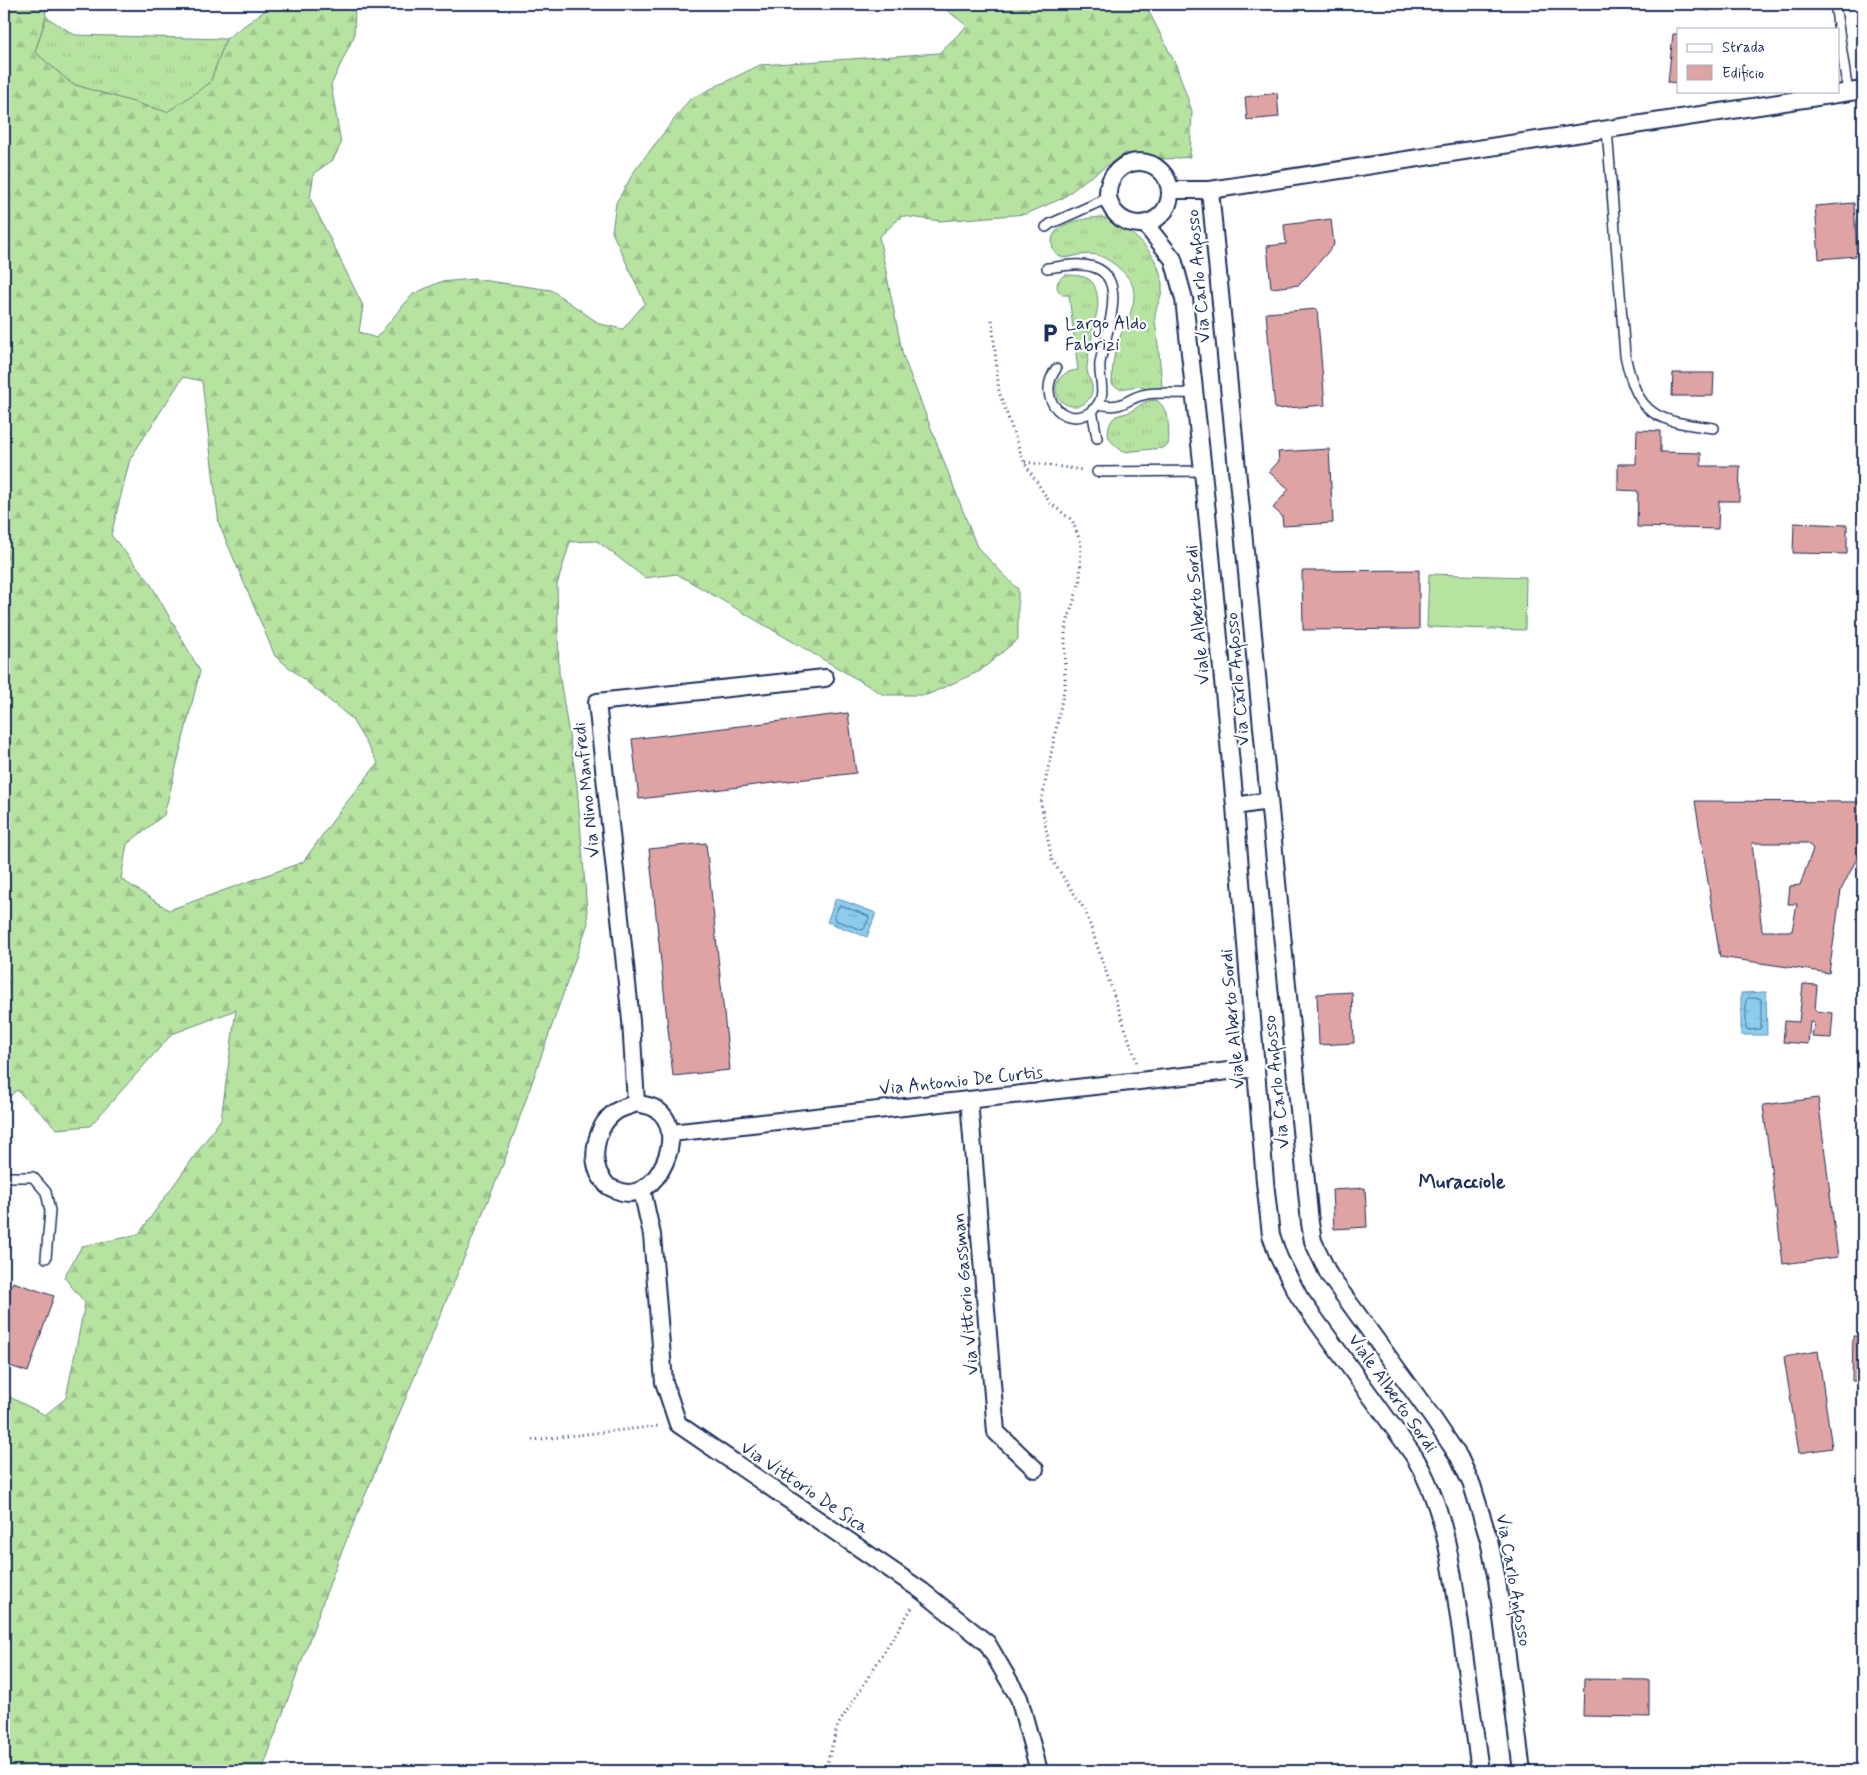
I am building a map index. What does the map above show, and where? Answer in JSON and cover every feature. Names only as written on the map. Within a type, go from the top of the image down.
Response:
[{"type":"street","name":"Via Carlo Anfosso","points":[[1522,1771],[1492,1556],[1482,1514],[1472,1485],[1459,1457],[1437,1424],[1328,1275],[1313,1241],[1268,801],[1210,190],[1856,92]]},
{"type":"street","points":[[1132,162],[1147,162],[1157,166],[1165,174],[1171,190],[1170,201],[1165,211],[1155,220],[1145,224],[1132,224],[1122,219],[1112,208],[1108,198],[1111,180],[1117,171],[1132,162]]},
{"type":"street","points":[[1171,190],[1210,190]]},
{"type":"street","name":"Viale Alberto Sordi","points":[[1145,224],[1173,259],[1184,299],[1203,471],[1235,806],[1265,1182],[1271,1234],[1279,1258],[1299,1297],[1414,1456],[1437,1504],[1451,1562],[1480,1771]]},
{"type":"street","name":"Via Nino Manfredi","points":[[636,1103],[631,1021],[597,702],[826,678]]},
{"type":"street","points":[[1235,806],[1268,801]]},
{"type":"street","name":"Via Antonio De Curtis","points":[[671,1133],[1256,1068]]},
{"type":"street","name":"Via Vittorio Gassman","points":[[969,1100],[996,1432],[1035,1469]]},
{"type":"street","points":[[636,1103],[655,1108],[666,1119],[671,1133],[669,1152],[658,1174],[642,1190],[627,1194],[608,1186],[598,1171],[595,1149],[602,1128],[615,1112],[636,1103]]},
{"type":"street","points":[[642,1190],[652,1235],[664,1382],[678,1424]]},
{"type":"street","name":"Via Vittorio De Sica","points":[[678,1424],[922,1591],[987,1643],[1019,1698],[1039,1771]]},
{"type":"lane","points":[[1834,4],[1856,92]]},
{"type":"lane","points":[[1607,130],[1625,355],[1630,379],[1640,400],[1658,415],[1678,423],[1714,428]]},
{"type":"lane","points":[[1046,227],[1108,198]]},
{"type":"lane","points":[[1047,268],[1080,265],[1092,266],[1102,272],[1114,289],[1114,301],[1100,365],[1103,387],[1102,396],[1095,407],[1084,415],[1075,416],[1058,410],[1048,395],[1050,376],[1056,369]]},
{"type":"lane","points":[[1095,407],[1121,406],[1147,394],[1194,393]]},
{"type":"lane","points":[[1095,407],[1097,438]]},
{"type":"lane","points":[[1097,472],[1203,471]]},
{"type":"lane","points":[[4,1178],[33,1177],[46,1192],[50,1211],[46,1258]]},
{"type":"path","points":[[992,320],[998,392],[1024,462],[1050,503],[1072,520],[1081,543],[1080,581],[1065,630],[1065,685],[1041,803],[1052,860],[1085,910],[1143,1080]]},
{"type":"path","points":[[1024,462],[1097,472]]},
{"type":"path","points":[[532,1440],[678,1424]]},
{"type":"path","points":[[825,1771],[838,1725],[922,1591]]},
{"type":"green space","points":[[4,4],[45,4],[46,17],[35,52],[72,84],[167,112],[210,83],[226,39],[274,4],[349,4],[355,7],[354,36],[331,85],[341,144],[333,160],[314,173],[310,198],[363,306],[359,332],[376,338],[413,294],[440,282],[474,279],[551,290],[600,324],[623,329],[645,303],[612,232],[616,203],[635,170],[690,99],[760,65],[939,53],[967,26],[939,4],[1145,4],[1176,65],[1192,111],[1190,157],[1165,159],[1126,153],[1087,179],[1063,198],[1026,214],[940,221],[902,216],[879,237],[903,356],[977,547],[1018,589],[1018,639],[980,671],[927,695],[884,695],[677,574],[645,578],[597,541],[570,542],[557,585],[559,673],[577,785],[588,923],[504,1162],[337,1563],[262,1771],[4,1771],[4,1394],[45,1415],[66,1398],[85,1303],[64,1277],[82,1246],[138,1235],[221,1119],[236,1010],[172,1034],[90,1126],[57,1129],[17,1090],[4,1101]],"holes":[[[183,377],[202,381],[219,524],[275,656],[351,718],[378,763],[303,862],[169,910],[121,879],[127,844],[164,815],[200,671],[149,581],[111,535],[130,459]]]},
{"type":"green space","points":[[46,17],[75,35],[226,39],[210,83],[167,113],[72,84],[35,52]]},
{"type":"green space","name":"Largo Aldo Fabrizi","points":[[1102,217],[1123,228],[1142,243],[1156,262],[1160,273],[1162,289],[1155,318],[1162,387],[1150,390],[1138,386],[1120,389],[1112,384],[1113,365],[1119,339],[1133,303],[1133,287],[1128,277],[1102,257],[1089,254],[1061,257],[1053,249],[1053,236],[1063,226],[1079,220]]},
{"type":"green space","name":"Largo Aldo Fabrizi","points":[[1065,275],[1080,276],[1090,280],[1096,289],[1098,305],[1087,366],[1092,392],[1090,398],[1079,406],[1068,405],[1062,402],[1056,390],[1057,383],[1061,377],[1068,372],[1078,370],[1069,295],[1062,295],[1057,287],[1058,282]]},
{"type":"green space","name":"Largo Aldo Fabrizi","points":[[1156,400],[1164,408],[1166,414],[1169,427],[1168,445],[1163,448],[1123,452],[1109,438],[1108,431],[1111,421],[1116,416],[1129,412],[1145,402]]},
{"type":"green space","points":[[1429,574],[1526,577],[1525,630],[1427,627]]},
{"type":"water","points":[[836,898],[876,913],[867,937],[827,922]]},
{"type":"water","points":[[1766,992],[1767,1035],[1741,1035],[1741,993]]},
{"type":"building","points":[[1670,4],[1711,4],[1710,11],[1670,6]]},
{"type":"building","points":[[1673,34],[1677,34],[1677,83],[1668,82]]},
{"type":"building","points":[[1277,93],[1279,117],[1247,120],[1245,97]]},
{"type":"building","points":[[1854,203],[1857,256],[1819,259],[1815,206]]},
{"type":"building","points":[[1331,219],[1334,245],[1299,285],[1271,288],[1267,246],[1286,244],[1284,225]]},
{"type":"building","points":[[1317,309],[1325,405],[1275,409],[1266,313]]},
{"type":"building","points":[[1673,373],[1714,373],[1713,396],[1672,396]]},
{"type":"building","points":[[1637,430],[1660,431],[1660,452],[1701,453],[1701,466],[1740,466],[1739,501],[1719,501],[1718,529],[1637,527],[1638,491],[1618,490],[1618,464],[1636,464]]},
{"type":"building","points":[[1329,449],[1333,523],[1283,526],[1282,516],[1273,508],[1289,489],[1269,472],[1279,461],[1278,452]]},
{"type":"building","points":[[1794,523],[1847,525],[1847,554],[1793,553]]},
{"type":"building","points":[[1419,570],[1419,629],[1303,630],[1302,571]]},
{"type":"building","points":[[848,713],[856,773],[639,799],[632,739]]},
{"type":"building","points":[[1695,801],[1863,802],[1863,846],[1841,890],[1829,973],[1720,957]],"holes":[[[1752,843],[1808,843],[1813,849],[1800,885],[1790,886],[1788,904],[1797,904],[1792,931],[1762,931]]]},
{"type":"building","points":[[706,843],[730,1070],[673,1076],[649,849]]},
{"type":"building","points":[[1803,984],[1817,985],[1815,1011],[1833,1013],[1831,1038],[1812,1037],[1814,1023],[1810,1022],[1808,1044],[1783,1042],[1785,1021],[1799,1022]]},
{"type":"building","points":[[1352,992],[1354,1043],[1319,1045],[1317,994]]},
{"type":"building","points":[[1818,1098],[1838,1257],[1783,1264],[1763,1105]]},
{"type":"building","points":[[1365,1188],[1367,1227],[1334,1229],[1332,1190]]},
{"type":"building","points":[[13,1282],[54,1296],[28,1372],[4,1364],[4,1309]]},
{"type":"building","points":[[1853,1336],[1863,1336],[1863,1381],[1852,1381]]},
{"type":"building","points":[[1818,1351],[1832,1448],[1799,1453],[1784,1357]]},
{"type":"building","points":[[1584,1679],[1649,1680],[1649,1717],[1583,1716]]},
{"type":"place","name":"Largo Aldo Fabrizi","points":[[1050,333]]},
{"type":"district","name":"Muracciole","points":[[1462,1181]]}]
